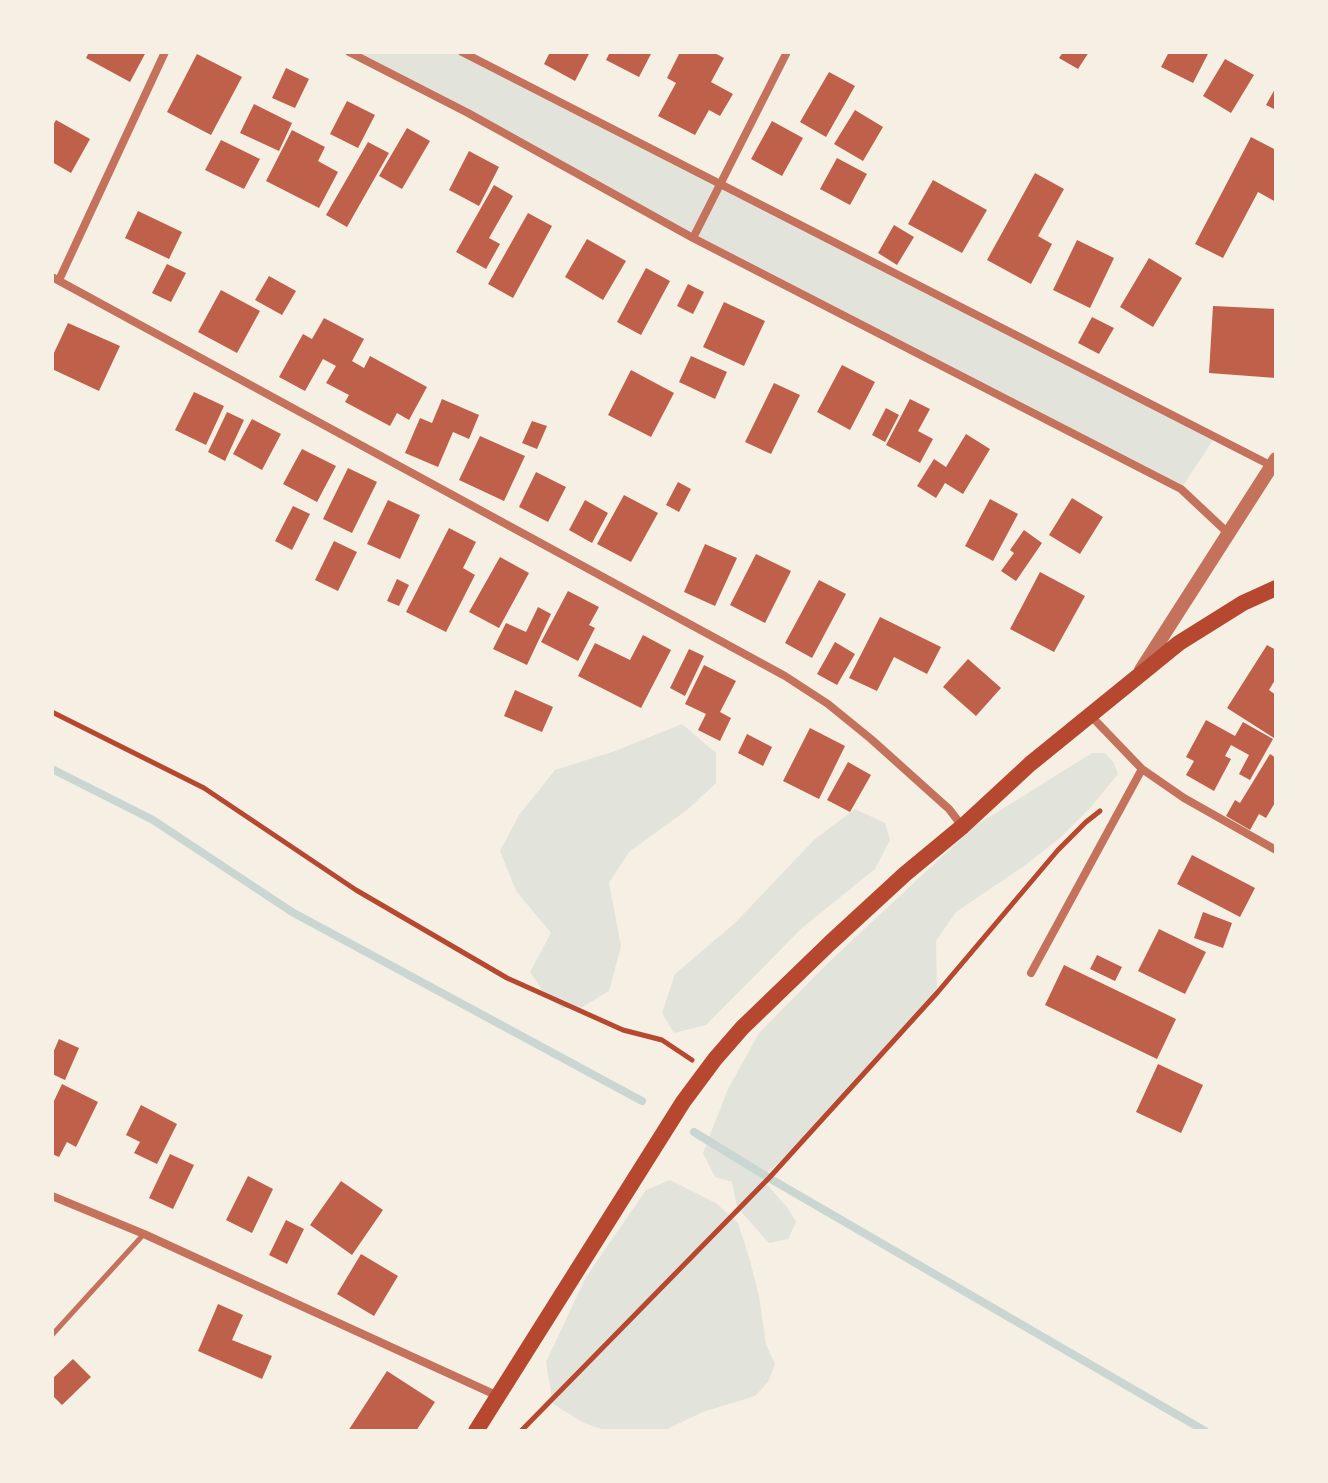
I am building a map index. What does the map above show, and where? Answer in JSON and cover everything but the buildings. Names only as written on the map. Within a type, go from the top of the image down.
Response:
[{"type":"main road","points":[[476,1431],[683,1102],[742,1028],[905,874],[1030,764],[1189,636],[1243,603],[1276,588]]},
{"type":"street","points":[[165,52],[56,279],[785,676],[828,704],[871,739],[949,809],[963,826]]},
{"type":"street","points":[[349,52],[468,113],[693,238],[1181,489],[1229,534]]},
{"type":"street","points":[[462,52],[1274,462],[1134,681]]},
{"type":"street","points":[[693,238],[787,52]]},
{"type":"street","points":[[1091,716],[1142,769],[1184,798],[1276,850]]},
{"type":"street","points":[[1031,973],[1142,769]]},
{"type":"street","points":[[52,1196],[144,1234],[498,1396]]},
{"type":"lane","points":[[52,1335],[144,1234]]},
{"type":"path","points":[[52,712],[204,788],[356,890],[507,978],[623,1030],[662,1040],[706,1071]]},
{"type":"path","points":[[521,1431],[769,1178],[937,993],[1058,850],[1086,822],[1133,787]]},
{"type":"shaded area","points":[[349,52],[462,52],[1215,437],[1181,489],[693,238]]},
{"type":"shaded area","points":[[682,724],[716,753],[716,783],[687,810],[629,852],[609,883],[621,946],[609,991],[581,1008],[562,1008],[547,997],[530,972],[551,933],[516,891],[500,851],[519,815],[555,770],[615,751]]},
{"type":"shaded area","points":[[1092,753],[1105,753],[1118,774],[1060,838],[956,912],[936,941],[937,993],[804,1140],[761,1178],[796,1222],[788,1239],[769,1243],[737,1207],[732,1182],[715,1177],[703,1153],[728,1089],[759,1033],[831,960],[975,826]]},
{"type":"shaded area","points":[[855,809],[885,823],[890,840],[875,869],[802,928],[706,1025],[674,1033],[662,1013],[675,974],[735,923],[814,840]]},
{"type":"shaded area","points":[[670,1180],[716,1203],[738,1223],[759,1296],[766,1344],[775,1364],[768,1382],[755,1396],[703,1412],[663,1431],[607,1431],[584,1423],[553,1404],[546,1362],[586,1277],[646,1190]]},
{"type":"waterway","points":[[52,769],[153,820],[292,912],[642,1101]]},
{"type":"waterway","points":[[694,1132],[1205,1431]]}]
